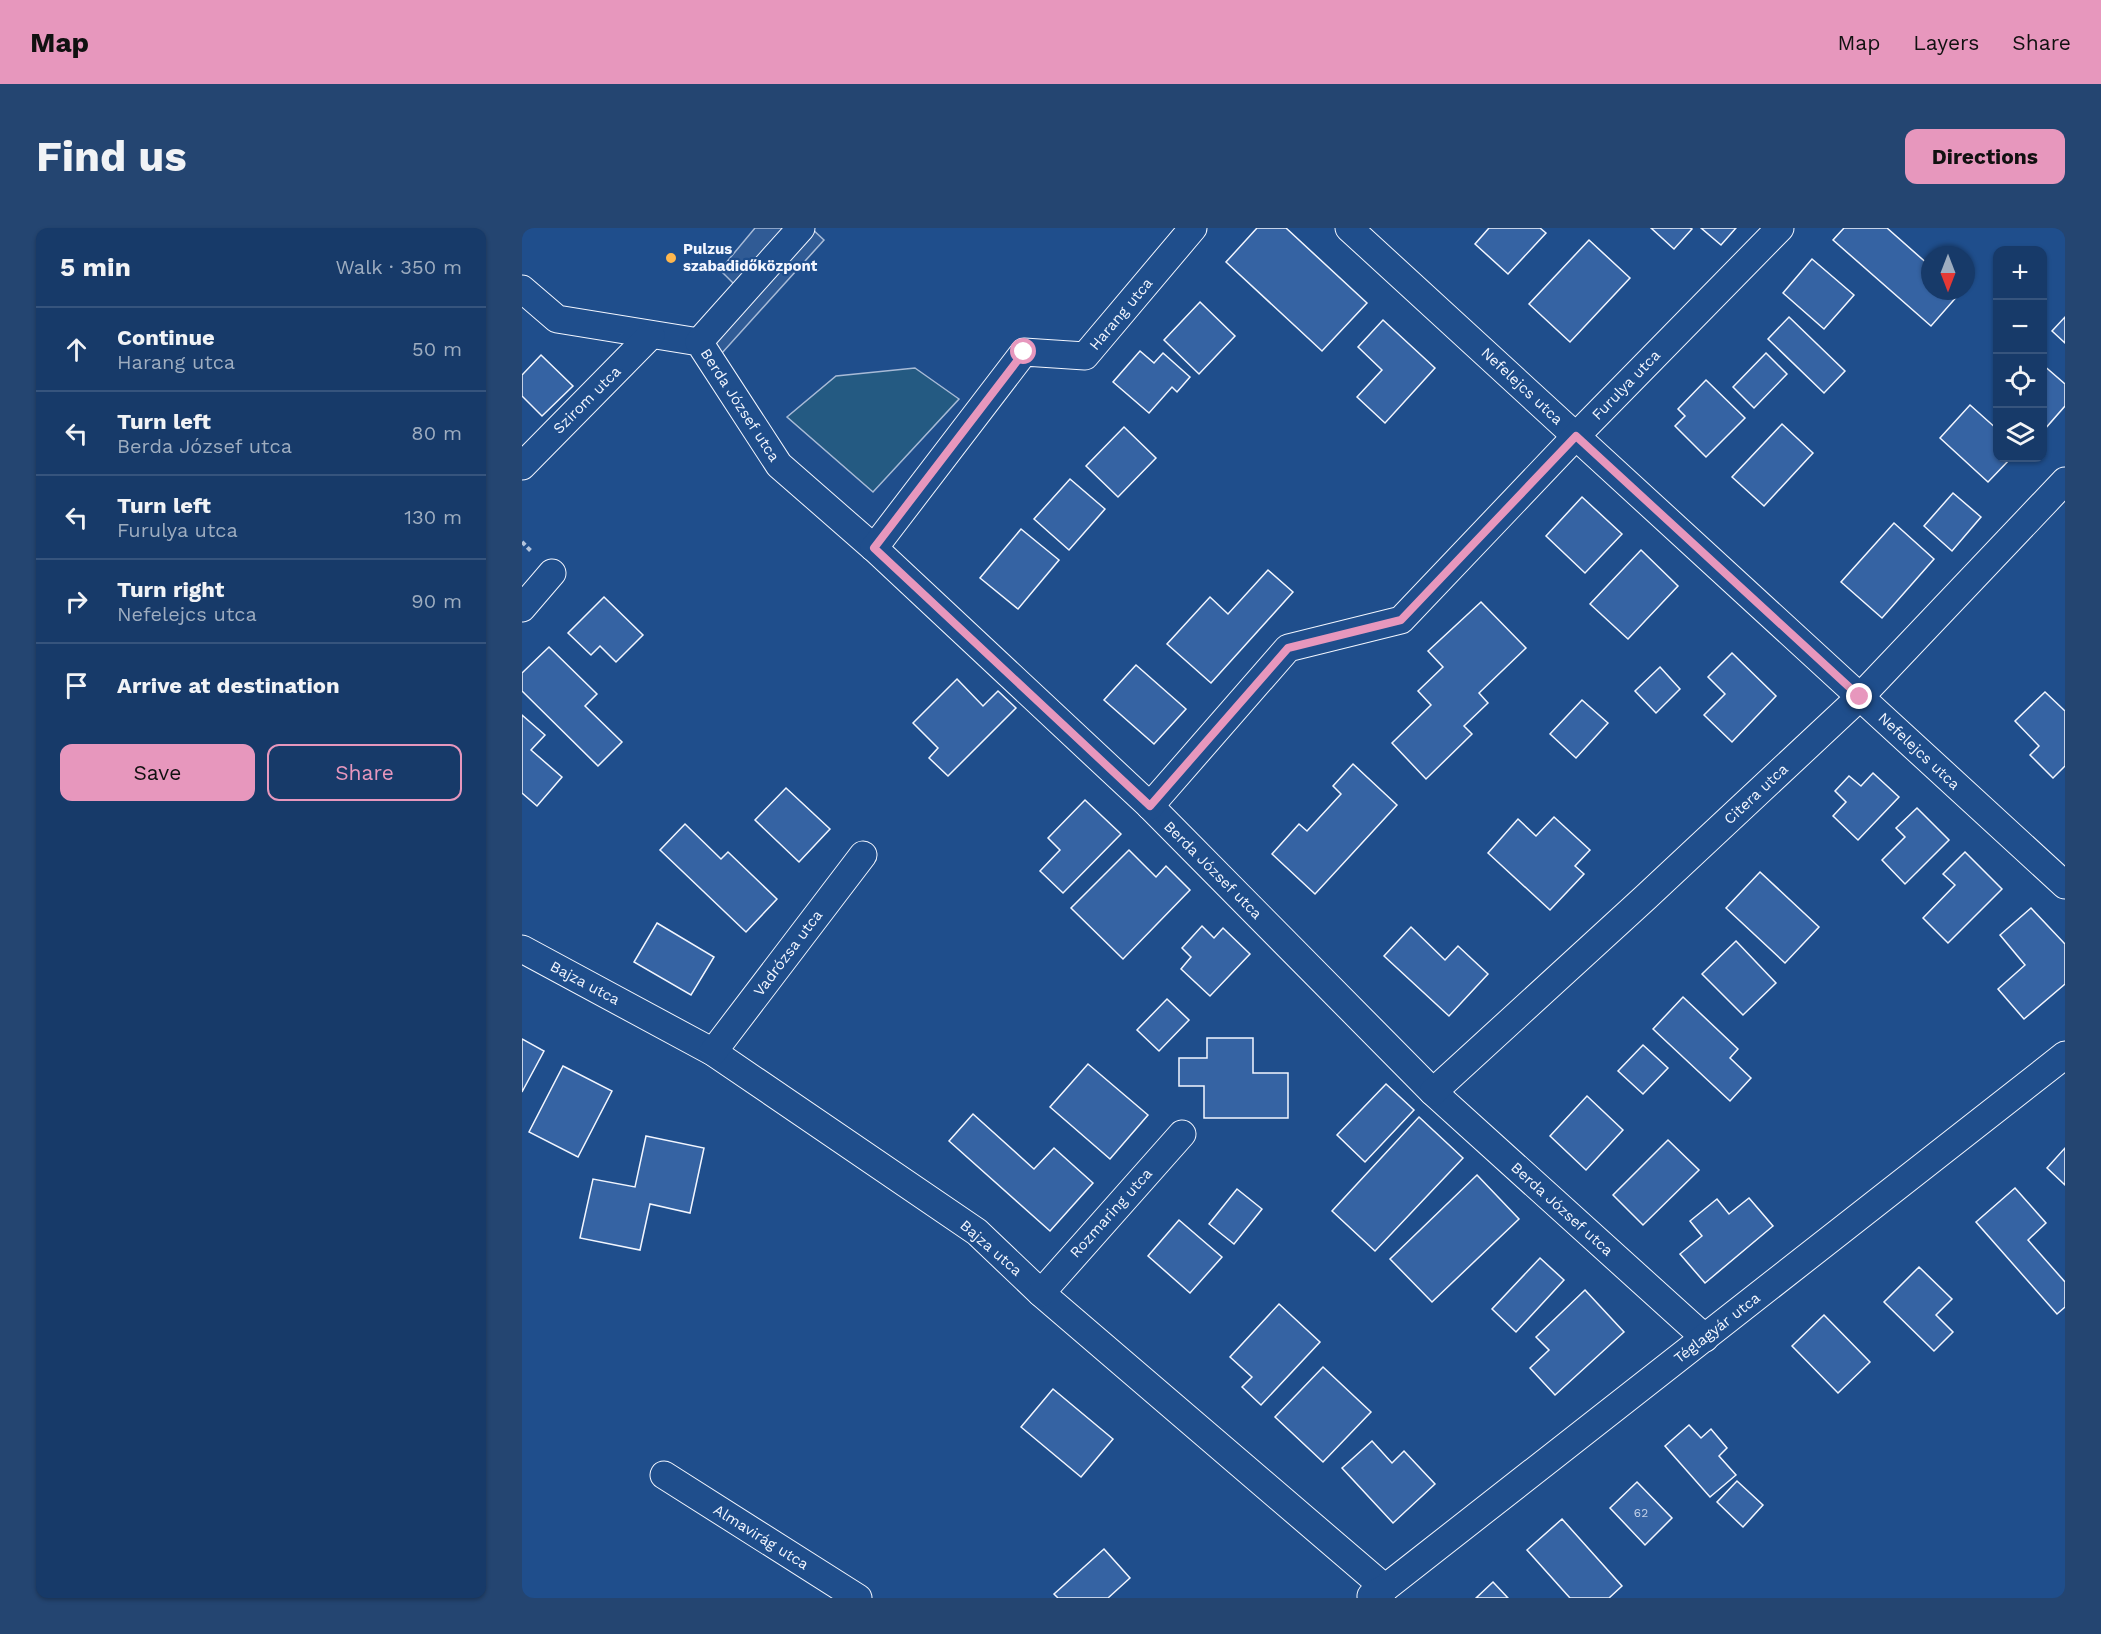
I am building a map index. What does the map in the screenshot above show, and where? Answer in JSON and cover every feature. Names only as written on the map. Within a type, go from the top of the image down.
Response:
[{"type":"street","points":[[699,342],[801,228]]},
{"type":"street","name":"Harang utca","points":[[874,548],[1024,352],[1085,356],[1193,228]]},
{"type":"street","name":"Nefelejcs utca","points":[[1349,228],[2065,885]]},
{"type":"street","name":"Furulya utca","points":[[1150,806],[1288,648],[1401,620],[1576,436],[1780,228]]},
{"type":"street","name":"Berda József utca","points":[[522,289],[557,319],[699,342],[779,465],[874,548],[1150,806],[1433,1092],[1705,1338]]},
{"type":"street","name":"Szirom utca","points":[[522,466],[651,335]]},
{"type":"street","name":"Citera utca","points":[[1433,1092],[1860,697],[2065,481]]},
{"type":"street","points":[[522,608],[552,573]]},
{"type":"street","name":"Vadrózsa utca","points":[[713,1052],[864,855]]},
{"type":"street","name":"Bajza utca","points":[[522,949],[713,1052],[977,1232],[1041,1293],[1377,1593]]},
{"type":"street","name":"Téglagyár utca","points":[[1377,1593],[2065,1054]]},
{"type":"street","name":"Rozmaring utca","points":[[1041,1293],[1182,1134]]},
{"type":"street","name":"Almavirág utca","points":[[664,1475],[858,1598]]},
{"type":"shaded area","points":[[755,228],[787,228],[736,286],[720,270]]},
{"type":"shaded area","points":[[811,228],[824,240],[722,353],[703,336]]},
{"type":"shaded area","points":[[915,368],[959,399],[873,492],[787,417],[836,376]]},
{"type":"building","points":[[1257,228],[1286,228],[1367,303],[1322,351],[1226,262]]},
{"type":"building","points":[[1489,228],[1540,228],[1546,233],[1508,274],[1475,244]]},
{"type":"building","points":[[1651,228],[1690,228],[1692,229],[1674,249]]},
{"type":"building","points":[[1701,228],[1736,228],[1721,245]]},
{"type":"building","points":[[1844,228],[1887,228],[1921,258],[1921,300],[1954,300],[1931,326],[1833,240]]},
{"type":"building","points":[[1589,240],[1630,278],[1570,342],[1529,304]]},
{"type":"building","points":[[1812,259],[1854,295],[1824,329],[1783,293]]},
{"type":"building","points":[[1200,302],[1235,336],[1199,374],[1164,340]]},
{"type":"building","points":[[1789,317],[1845,371],[1824,393],[1768,339]]},
{"type":"building","points":[[2065,317],[2065,343],[2052,331]]},
{"type":"building","points":[[1383,320],[1435,368],[1385,423],[1357,397],[1382,370],[1358,347]]},
{"type":"building","points":[[1140,351],[1154,363],[1163,353],[1190,377],[1177,392],[1172,387],[1149,413],[1113,382]]},
{"type":"building","points":[[1766,353],[1787,374],[1754,408],[1733,387]]},
{"type":"building","points":[[541,355],[573,386],[542,416],[522,396],[522,375]]},
{"type":"building","points":[[2047,368],[2065,384],[2065,406],[2047,427]]},
{"type":"building","points":[[1706,380],[1745,418],[1706,457],[1675,426],[1685,416],[1678,409]]},
{"type":"building","points":[[1970,405],[1993,426],[1993,462],[2007,462],[1988,482],[1940,438]]},
{"type":"building","points":[[1782,424],[1813,453],[1764,506],[1732,477]]},
{"type":"building","points":[[1124,427],[1156,458],[1118,497],[1086,466]]},
{"type":"building","points":[[1070,479],[1105,509],[1069,550],[1034,519]]},
{"type":"building","points":[[1953,493],[1981,517],[1952,551],[1924,526]]},
{"type":"building","points":[[1582,497],[1622,534],[1585,573],[1546,536]]},
{"type":"building","points":[[1894,523],[1934,559],[1882,618],[1841,582]]},
{"type":"building","points":[[1021,529],[1059,560],[1018,609],[980,578]]},
{"type":"building","points":[[1641,550],[1678,586],[1628,639],[1590,604]]},
{"type":"building","points":[[1268,570],[1293,592],[1211,683],[1167,644],[1210,597],[1228,614]]},
{"type":"building","points":[[604,597],[643,635],[616,662],[600,646],[591,655],[568,633]]},
{"type":"building","points":[[1481,602],[1526,648],[1479,693],[1488,703],[1464,726],[1472,734],[1426,779],[1392,743],[1431,705],[1418,691],[1443,667],[1428,651]]},
{"type":"building","points":[[549,647],[597,694],[585,706],[622,742],[598,766],[522,691],[522,673]]},
{"type":"building","points":[[1732,653],[1776,696],[1732,742],[1704,715],[1725,694],[1708,677]]},
{"type":"building","points":[[1136,665],[1186,709],[1154,744],[1104,700]]},
{"type":"building","points":[[1660,667],[1680,689],[1656,713],[1635,691]]},
{"type":"building","points":[[957,679],[983,706],[998,691],[1016,708],[948,776],[929,758],[938,748],[913,723]]},
{"type":"building","points":[[2045,692],[2065,711],[2065,766],[2053,778],[2030,755],[2039,746],[2015,721]]},
{"type":"building","points":[[1582,700],[1608,723],[1576,758],[1550,734]]},
{"type":"building","points":[[522,715],[545,735],[531,750],[562,777],[537,806],[522,793]]},
{"type":"building","points":[[1353,764],[1397,805],[1315,894],[1272,854],[1299,824],[1307,831],[1341,794],[1333,786]]},
{"type":"building","points":[[1873,773],[1899,797],[1858,840],[1833,816],[1846,802],[1835,791],[1849,776],[1861,786]]},
{"type":"building","points":[[786,788],[830,829],[799,862],[755,820]]},
{"type":"building","points":[[1085,800],[1121,834],[1063,893],[1040,871],[1060,850],[1048,838]]},
{"type":"building","points":[[1917,808],[1949,840],[1905,884],[1882,860],[1905,837],[1896,828]]},
{"type":"building","points":[[1554,817],[1590,850],[1575,866],[1584,874],[1550,910],[1488,853],[1518,819],[1536,836]]},
{"type":"building","points":[[685,824],[721,859],[728,852],[777,899],[746,932],[660,850]]},
{"type":"building","points":[[1129,850],[1156,877],[1166,866],[1190,890],[1123,959],[1071,908]]},
{"type":"building","points":[[1965,852],[2002,889],[1948,943],[1923,918],[1955,885],[1943,874]]},
{"type":"building","points":[[1760,872],[1819,927],[1785,963],[1726,908]]},
{"type":"building","points":[[2031,908],[2065,944],[2065,984],[2024,1019],[1998,989],[2025,965],[2000,935]]},
{"type":"building","points":[[657,923],[714,957],[691,995],[634,962]]},
{"type":"building","points":[[1202,926],[1214,938],[1223,928],[1250,954],[1210,996],[1181,969],[1191,957],[1182,948]]},
{"type":"building","points":[[1411,927],[1445,960],[1458,946],[1488,974],[1449,1016],[1384,956]]},
{"type":"building","points":[[1736,941],[1776,983],[1743,1015],[1702,974]]},
{"type":"building","points":[[1683,997],[1738,1049],[1730,1058],[1751,1078],[1730,1101],[1653,1029]]},
{"type":"building","points":[[1167,999],[1189,1020],[1159,1051],[1137,1030]]},
{"type":"building","points":[[1207,1038],[1253,1038],[1253,1073],[1288,1073],[1288,1118],[1204,1118],[1204,1086],[1179,1086],[1179,1058],[1207,1058]]},
{"type":"building","points":[[522,1039],[544,1051],[522,1092]]},
{"type":"building","points":[[1643,1045],[1668,1068],[1643,1094],[1618,1071]]},
{"type":"building","points":[[1088,1064],[1148,1115],[1110,1159],[1050,1107]]},
{"type":"building","points":[[563,1066],[612,1091],[578,1157],[529,1132]]},
{"type":"building","points":[[1386,1084],[1414,1110],[1365,1162],[1337,1135]]},
{"type":"building","points":[[1587,1096],[1623,1130],[1586,1170],[1550,1136]]},
{"type":"building","points":[[973,1114],[1034,1169],[1054,1148],[1093,1183],[1050,1231],[949,1141]]},
{"type":"building","points":[[1419,1117],[1463,1158],[1375,1251],[1332,1211]]},
{"type":"building","points":[[646,1136],[704,1148],[690,1213],[650,1204],[640,1250],[580,1238],[593,1179],[635,1187]]},
{"type":"building","points":[[1668,1140],[1699,1170],[1643,1225],[1613,1195]]},
{"type":"building","points":[[2065,1148],[2065,1185],[2047,1168]]},
{"type":"building","points":[[1477,1175],[1519,1219],[1432,1302],[1390,1259]]},
{"type":"building","points":[[2015,1188],[2046,1223],[2028,1240],[2065,1282],[2065,1307],[2057,1314],[1976,1222]]},
{"type":"building","points":[[1237,1189],[1262,1209],[1234,1244],[1209,1224]]},
{"type":"building","points":[[1749,1198],[1773,1226],[1705,1283],[1680,1254],[1702,1236],[1690,1221],[1717,1199],[1729,1214]]},
{"type":"building","points":[[1179,1220],[1222,1257],[1190,1293],[1148,1256]]},
{"type":"building","points":[[1540,1258],[1564,1280],[1516,1332],[1492,1309]]},
{"type":"building","points":[[1919,1267],[1952,1299],[1936,1315],[1953,1332],[1934,1351],[1884,1302]]},
{"type":"building","points":[[1585,1290],[1624,1332],[1555,1395],[1530,1368],[1549,1350],[1536,1337]]},
{"type":"building","points":[[1279,1304],[1320,1342],[1261,1405],[1242,1387],[1252,1377],[1230,1357]]},
{"type":"building","points":[[1824,1315],[1870,1362],[1838,1393],[1792,1346]]},
{"type":"building","points":[[1323,1367],[1371,1412],[1323,1462],[1275,1417]]},
{"type":"building","points":[[1053,1389],[1113,1439],[1081,1477],[1021,1427]]},
{"type":"building","points":[[1689,1425],[1701,1438],[1711,1429],[1727,1448],[1719,1456],[1736,1475],[1710,1497],[1665,1446]]},
{"type":"building","points":[[1372,1441],[1392,1463],[1404,1451],[1435,1484],[1393,1523],[1342,1468]]},
{"type":"building","points":[[1737,1481],[1763,1505],[1743,1527],[1717,1502]]},
{"type":"building","points":[[1637,1482],[1672,1518],[1645,1545],[1610,1508]]},
{"type":"building","points":[[1562,1519],[1622,1586],[1609,1598],[1570,1598],[1527,1550]]},
{"type":"building","points":[[1104,1549],[1130,1578],[1108,1598],[1058,1598],[1054,1594]]},
{"type":"building","points":[[1493,1582],[1508,1598],[1476,1598]]},
{"type":"place","name":"Pulzus szabadidőközpont","points":[[671,258]]},
{"type":"route","points":[[1024,352],[874,548],[1150,806],[1288,648],[1401,620],[1576,436],[1860,697]]}]
